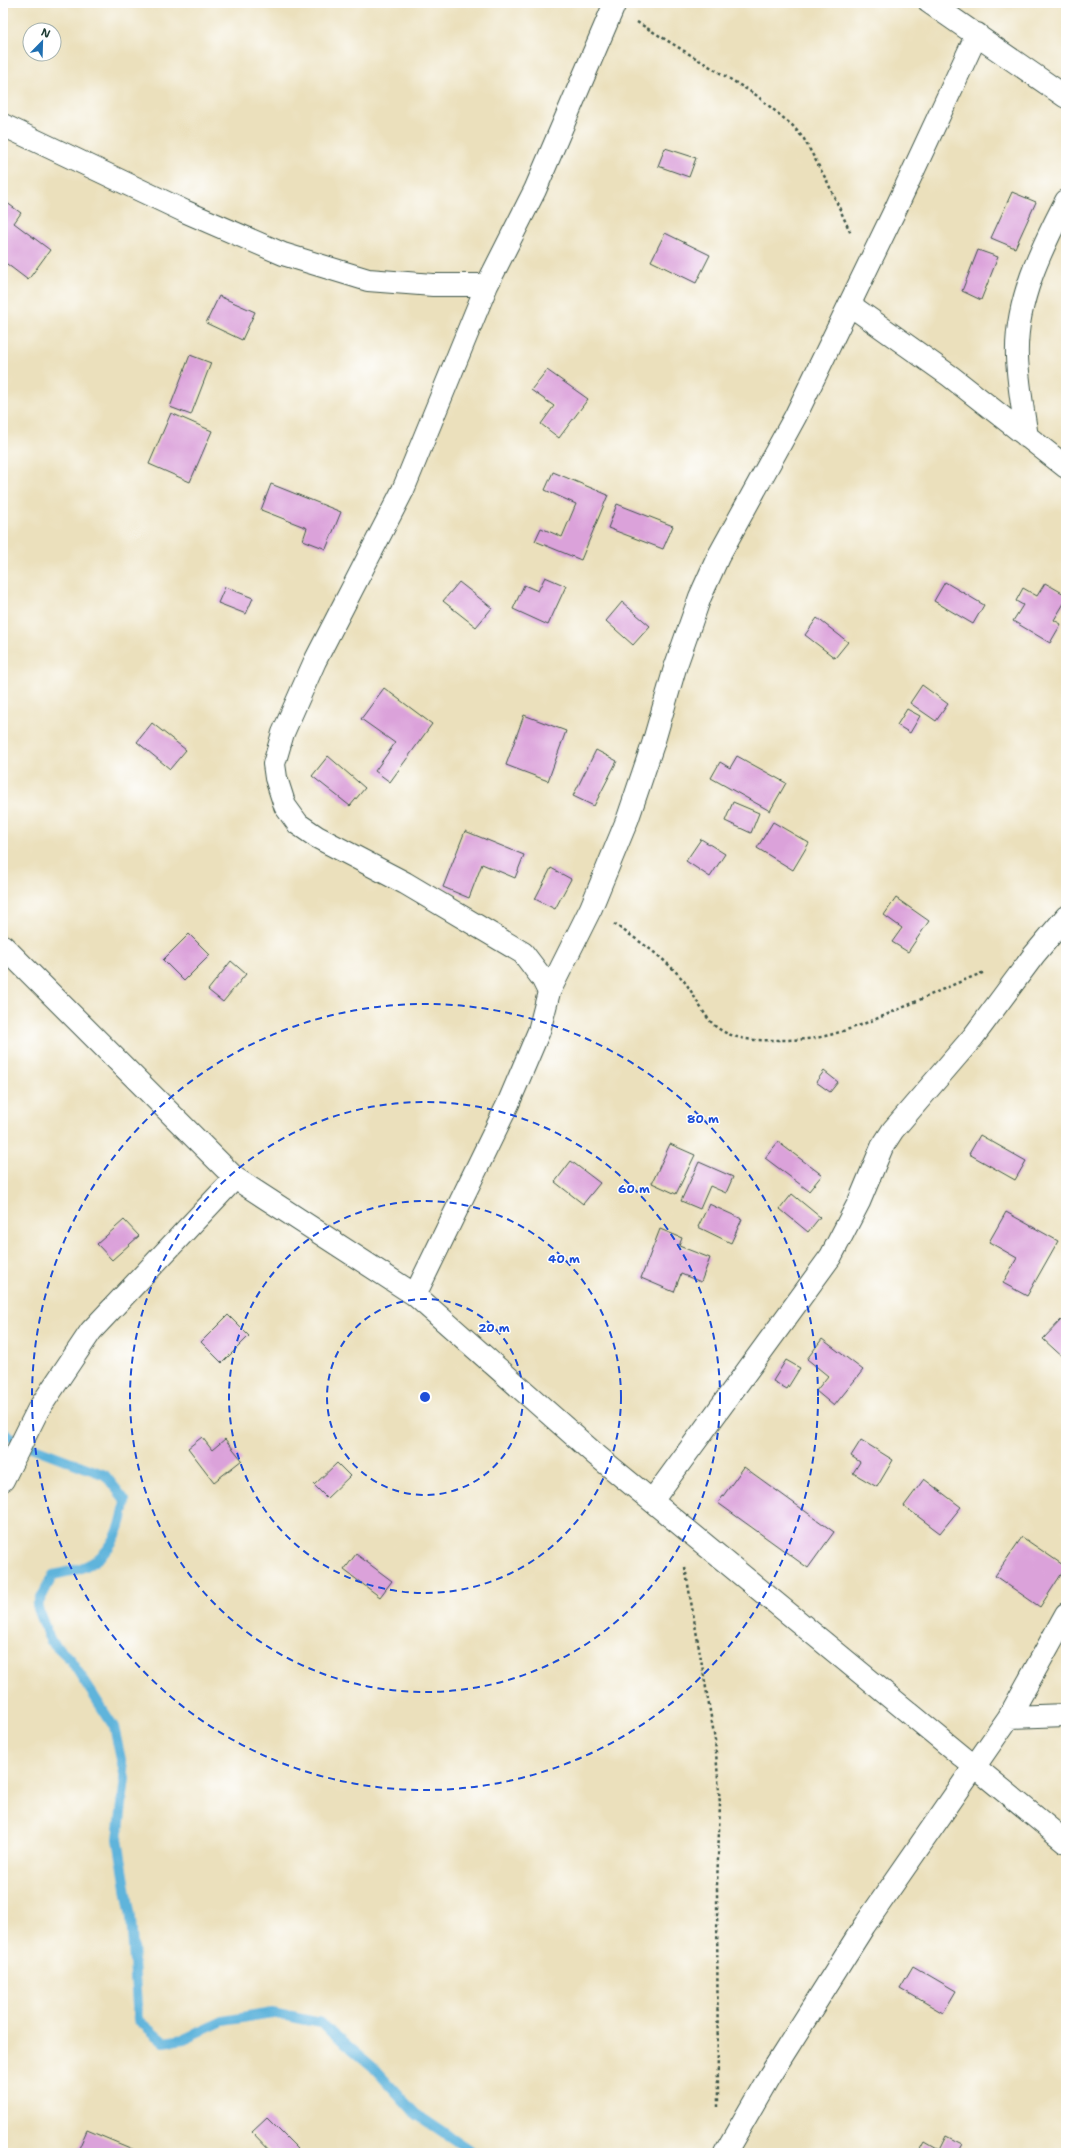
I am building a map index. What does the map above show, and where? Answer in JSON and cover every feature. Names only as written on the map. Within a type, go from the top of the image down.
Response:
[{"type":"street","points":[[930,3],[977,34],[1066,97]]},
{"type":"street","points":[[549,992],[542,978],[523,953],[405,883],[323,841],[298,824],[288,812],[281,797],[274,764],[283,733],[315,660],[403,490],[487,285],[535,190],[611,4]]},
{"type":"street","points":[[415,1295],[514,1090],[539,1031],[549,992],[591,908],[628,818],[653,744],[675,668],[700,597],[721,551],[795,417],[850,305],[977,34]]},
{"type":"street","points":[[3,125],[184,211],[283,254],[368,280],[433,285],[487,285]]},
{"type":"street","points":[[1027,437],[1019,390],[1017,356],[1021,310],[1029,282],[1066,201]]},
{"type":"street","points":[[850,305],[950,376],[1066,467]]},
{"type":"street","points":[[652,1501],[831,1256],[859,1202],[882,1147],[893,1130],[972,1036],[1034,955],[1066,917]]},
{"type":"street","points":[[3,946],[235,1178],[415,1295],[596,1455],[976,1766],[1066,1842]]},
{"type":"street","points":[[3,1480],[38,1410],[91,1331],[235,1178]]},
{"type":"street","points":[[725,2153],[770,2075],[864,1926],[1009,1717],[1066,1614]]},
{"type":"street","points":[[1009,1717],[1066,1715]]},
{"type":"path","points":[[611,4],[716,68],[756,95],[793,126],[804,139],[828,183],[852,237]]},
{"type":"path","points":[[591,908],[658,955],[684,981],[714,1025],[728,1033],[760,1041],[791,1040],[832,1035],[911,1005],[933,993],[990,970]]},
{"type":"path","points":[[678,1523],[715,1740],[720,1804],[718,1885],[718,2114]]},
{"type":"building","points":[[665,148],[696,158],[689,177],[658,166]]},
{"type":"building","points":[[1012,192],[1036,202],[1015,248],[991,238]]},
{"type":"building","points":[[3,200],[21,213],[14,223],[50,250],[28,280],[3,261]]},
{"type":"building","points":[[665,233],[710,255],[696,283],[651,261]]},
{"type":"building","points":[[978,250],[998,257],[981,300],[962,291]]},
{"type":"building","points":[[219,296],[255,312],[242,340],[206,323]]},
{"type":"building","points":[[190,355],[211,363],[191,415],[170,407]]},
{"type":"building","points":[[547,370],[588,399],[559,438],[541,424],[554,406],[531,390]]},
{"type":"building","points":[[171,413],[212,431],[190,482],[149,464]]},
{"type":"building","points":[[553,472],[608,495],[581,560],[535,541],[541,528],[562,537],[576,504],[545,490]]},
{"type":"building","points":[[271,484],[341,512],[326,549],[303,540],[307,528],[261,510]]},
{"type":"building","points":[[617,504],[673,526],[663,549],[608,528]]},
{"type":"building","points":[[545,577],[566,586],[548,625],[513,609],[524,585],[538,591]]},
{"type":"building","points":[[459,582],[492,608],[476,627],[443,601]]},
{"type":"building","points":[[945,582],[984,605],[973,624],[934,601]]},
{"type":"building","points":[[1045,583],[1066,595],[1066,600],[1054,620],[1061,624],[1050,643],[1013,621],[1023,605],[1016,601],[1023,588],[1037,596]]},
{"type":"building","points":[[225,587],[253,598],[246,614],[218,603]]},
{"type":"building","points":[[622,602],[650,626],[633,645],[606,621]]},
{"type":"building","points":[[817,618],[848,642],[835,658],[805,635]]},
{"type":"building","points":[[922,685],[948,704],[936,721],[910,703]]},
{"type":"building","points":[[384,688],[432,724],[390,782],[375,771],[395,743],[361,719]]},
{"type":"building","points":[[907,709],[920,716],[910,733],[897,725]]},
{"type":"building","points":[[524,715],[566,731],[548,781],[506,765]]},
{"type":"building","points":[[152,723],[186,750],[170,769],[137,742]]},
{"type":"building","points":[[596,750],[617,761],[594,806],[573,796]]},
{"type":"building","points":[[328,756],[365,788],[350,806],[312,776]]},
{"type":"building","points":[[737,756],[786,783],[770,811],[711,778],[720,762],[730,768]]},
{"type":"building","points":[[733,802],[759,813],[751,833],[725,821]]},
{"type":"building","points":[[773,822],[809,843],[793,870],[757,848]]},
{"type":"building","points":[[465,831],[524,855],[515,878],[482,864],[469,898],[443,887]]},
{"type":"building","points":[[701,839],[725,854],[710,877],[686,861]]},
{"type":"building","points":[[551,868],[571,879],[555,909],[535,899]]},
{"type":"building","points":[[896,898],[929,921],[908,952],[892,942],[902,928],[884,915]]},
{"type":"building","points":[[189,934],[210,955],[184,981],[163,960]]},
{"type":"building","points":[[231,961],[246,974],[223,1002],[208,990]]},
{"type":"building","points":[[824,1071],[838,1082],[830,1092],[816,1082]]},
{"type":"building","points":[[980,1135],[1026,1161],[1015,1180],[969,1154]]},
{"type":"building","points":[[778,1142],[822,1175],[809,1191],[765,1158]]},
{"type":"building","points":[[670,1144],[695,1155],[676,1194],[652,1183]]},
{"type":"building","points":[[571,1161],[600,1183],[583,1204],[555,1182]]},
{"type":"building","points":[[699,1162],[733,1177],[726,1193],[710,1186],[700,1209],[681,1201]]},
{"type":"building","points":[[792,1194],[820,1217],[808,1232],[780,1209]]},
{"type":"building","points":[[709,1204],[742,1219],[731,1243],[698,1227]]},
{"type":"building","points":[[1006,1212],[1058,1241],[1027,1296],[1003,1283],[1017,1258],[989,1242]]},
{"type":"building","points":[[124,1220],[139,1236],[112,1260],[97,1244]]},
{"type":"building","points":[[660,1229],[682,1238],[679,1246],[710,1258],[701,1282],[681,1274],[674,1292],[641,1278]]},
{"type":"building","points":[[228,1315],[249,1336],[222,1363],[201,1342]]},
{"type":"building","points":[[1061,1320],[1066,1325],[1066,1360],[1043,1339]]},
{"type":"building","points":[[822,1339],[863,1370],[834,1406],[816,1391],[828,1376],[807,1359]]},
{"type":"building","points":[[786,1360],[800,1368],[787,1389],[773,1381]]},
{"type":"building","points":[[202,1437],[212,1450],[225,1439],[242,1460],[214,1482],[188,1448]]},
{"type":"building","points":[[861,1440],[893,1460],[877,1487],[853,1473],[860,1462],[851,1456]]},
{"type":"building","points":[[337,1463],[350,1476],[327,1498],[314,1485]]},
{"type":"building","points":[[744,1467],[834,1532],[808,1568],[718,1503]]},
{"type":"building","points":[[924,1479],[961,1507],[940,1533],[904,1506]]},
{"type":"building","points":[[1022,1537],[1066,1567],[1040,1607],[995,1576]]},
{"type":"building","points":[[356,1554],[392,1581],[380,1597],[344,1570]]},
{"type":"building","points":[[913,1966],[956,1991],[943,2013],[900,1988]]},
{"type":"building","points":[[267,2118],[298,2149],[293,2153],[272,2153],[252,2132]]},
{"type":"building","points":[[87,2130],[142,2153],[77,2153]]},
{"type":"building","points":[[946,2136],[962,2144],[957,2153],[919,2153],[925,2142],[939,2150]]},
{"type":"waterway","points":[[3,1432],[21,1443],[105,1475],[125,1500],[124,1511],[118,1531],[107,1549],[100,1557],[81,1568],[53,1575],[37,1606],[50,1640],[70,1659],[114,1727],[125,1778],[118,1839],[131,1918],[138,2020],[164,2042],[184,2039],[223,2021],[272,2013],[321,2023],[373,2067],[416,2114],[474,2153]]}]
